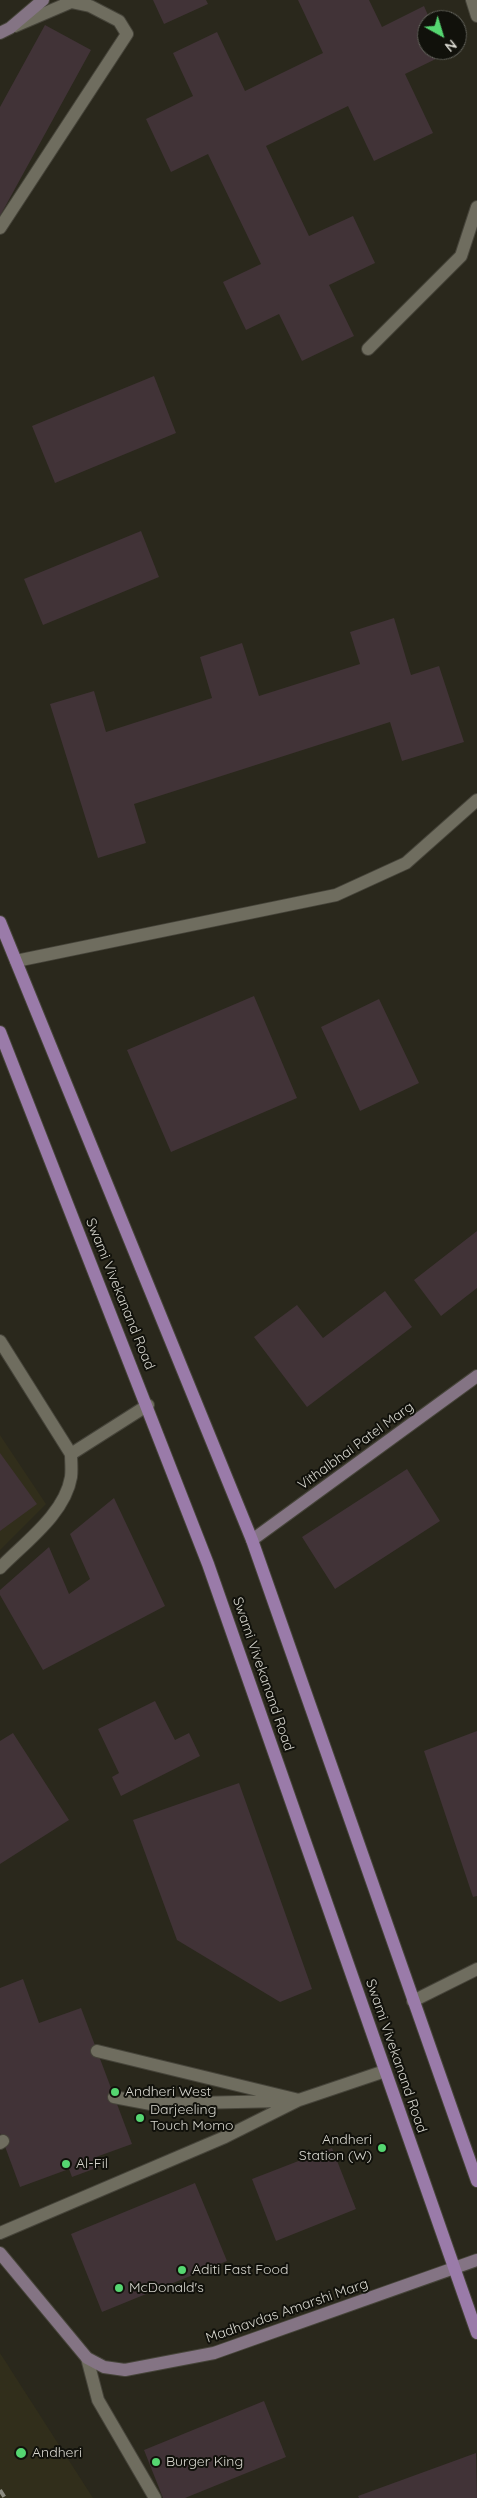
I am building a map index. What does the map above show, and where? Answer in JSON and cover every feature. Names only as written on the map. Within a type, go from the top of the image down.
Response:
[{"type":"main road","name":"Swami Vivekanand Road","points":[[0,922],[252,1540],[477,2181]]},
{"type":"main road","name":"Swami Vivekanand Road","points":[[0,1032],[148,1405],[208,1564],[476,2330]]},
{"type":"street","points":[[0,42],[5,30],[43,0]]},
{"type":"street","points":[[472,0],[477,16]]},
{"type":"street","points":[[0,228],[127,34],[120,21],[90,6],[72,1],[5,30]]},
{"type":"street","points":[[368,349],[461,256],[477,206]]},
{"type":"street","points":[[16,962],[336,895],[406,863],[477,800]]},
{"type":"street","points":[[0,1341],[71,1454],[71,1477],[63,1498],[52,1514],[0,1568]]},
{"type":"street","name":"Vithalbhai Patel Marg","points":[[252,1540],[477,1376]]},
{"type":"street","points":[[71,1454],[148,1405]]},
{"type":"street","points":[[413,2001],[477,1969]]},
{"type":"street","points":[[97,2051],[299,2100]]},
{"type":"street","points":[[0,2233],[225,2137],[299,2100],[385,2071]]},
{"type":"street","points":[[114,2097],[151,2104],[299,2100]]},
{"type":"street","name":"Madhavdas Amarshi Marg","points":[[0,2252],[86,2358],[104,2367],[125,2370],[214,2353],[477,2260]]},
{"type":"street","points":[[86,2358],[98,2400],[155,2498]]},
{"type":"shaded area","points":[[0,1435],[46,1504],[0,1550]]},
{"type":"shaded area","points":[[0,2353],[93,2498],[0,2498]]},
{"type":"building","points":[[153,0],[206,0],[208,4],[164,24]]},
{"type":"building","points":[[298,0],[369,0],[382,27],[424,6],[426,10],[417,10],[417,60],[434,60],[405,74],[433,133],[374,161],[348,106],[266,146],[309,236],[353,216],[375,263],[329,285],[354,336],[302,361],[279,314],[246,330],[223,282],[261,264],[208,154],[171,172],[146,119],[193,96],[173,53],[217,32],[245,91],[323,53]]},
{"type":"building","points":[[45,25],[91,50],[0,216],[0,107]]},
{"type":"building","points":[[154,376],[176,433],[55,483],[32,426]]},
{"type":"building","points":[[141,531],[159,577],[43,625],[24,579]]},
{"type":"building","points":[[394,618],[411,675],[439,666],[464,742],[402,761],[390,722],[134,804],[146,843],[98,858],[50,704],[94,691],[106,732],[212,698],[200,657],[242,643],[259,696],[360,664],[350,632]]},
{"type":"building","points":[[254,996],[297,1098],[171,1152],[127,1050]]},
{"type":"building","points":[[379,999],[419,1083],[360,1111],[321,1027]]},
{"type":"building","points":[[477,1231],[477,1288],[441,1316],[414,1280]]},
{"type":"building","points":[[385,1291],[412,1327],[307,1407],[254,1337],[297,1305],[323,1338]]},
{"type":"building","points":[[0,1453],[37,1504],[0,1531]]},
{"type":"building","points":[[407,1469],[440,1521],[335,1589],[302,1537]]},
{"type":"building","points":[[114,1498],[165,1606],[43,1670],[0,1595],[0,1590],[49,1547],[69,1594],[90,1579],[70,1534]]},
{"type":"building","points":[[155,1701],[175,1740],[189,1733],[200,1756],[121,1796],[112,1777],[119,1773],[98,1729]]},
{"type":"building","points":[[477,1731],[477,1896],[473,1897],[424,1751]]},
{"type":"building","points":[[13,1733],[69,1820],[0,1864],[0,1741]]},
{"type":"building","points":[[239,1783],[312,1989],[280,2002],[177,1940],[133,1820]]},
{"type":"building","points":[[23,1979],[39,2023],[81,2008],[132,2144],[96,2157],[99,2167],[72,2177],[69,2169],[20,2187],[0,2133],[0,1988]]},
{"type":"building","points":[[332,2148],[356,2209],[276,2241],[252,2179]]},
{"type":"building","points":[[195,2183],[227,2261],[102,2312],[71,2234]]},
{"type":"building","points":[[264,2401],[286,2457],[185,2498],[163,2498],[144,2450]]},
{"type":"building","points":[[476,2453],[477,2498],[359,2498],[358,2496]]},
{"type":"railway","points":[[0,2490],[5,2498]]},
{"type":"place","name":"Andheri West","points":[[115,2092]]},
{"type":"place","name":"Darjeeling Touch Momo","points":[[140,2118]]},
{"type":"place","name":"Andheri Station (W)","points":[[382,2148]]},
{"type":"place","name":"Al-Fil","points":[[66,2164]]},
{"type":"place","name":"Aditi Fast Food","points":[[182,2270]]},
{"type":"place","name":"McDonald's","points":[[119,2288]]},
{"type":"place","name":"Andheri","points":[[21,2453]]},
{"type":"place","name":"Burger King","points":[[156,2462]]}]
